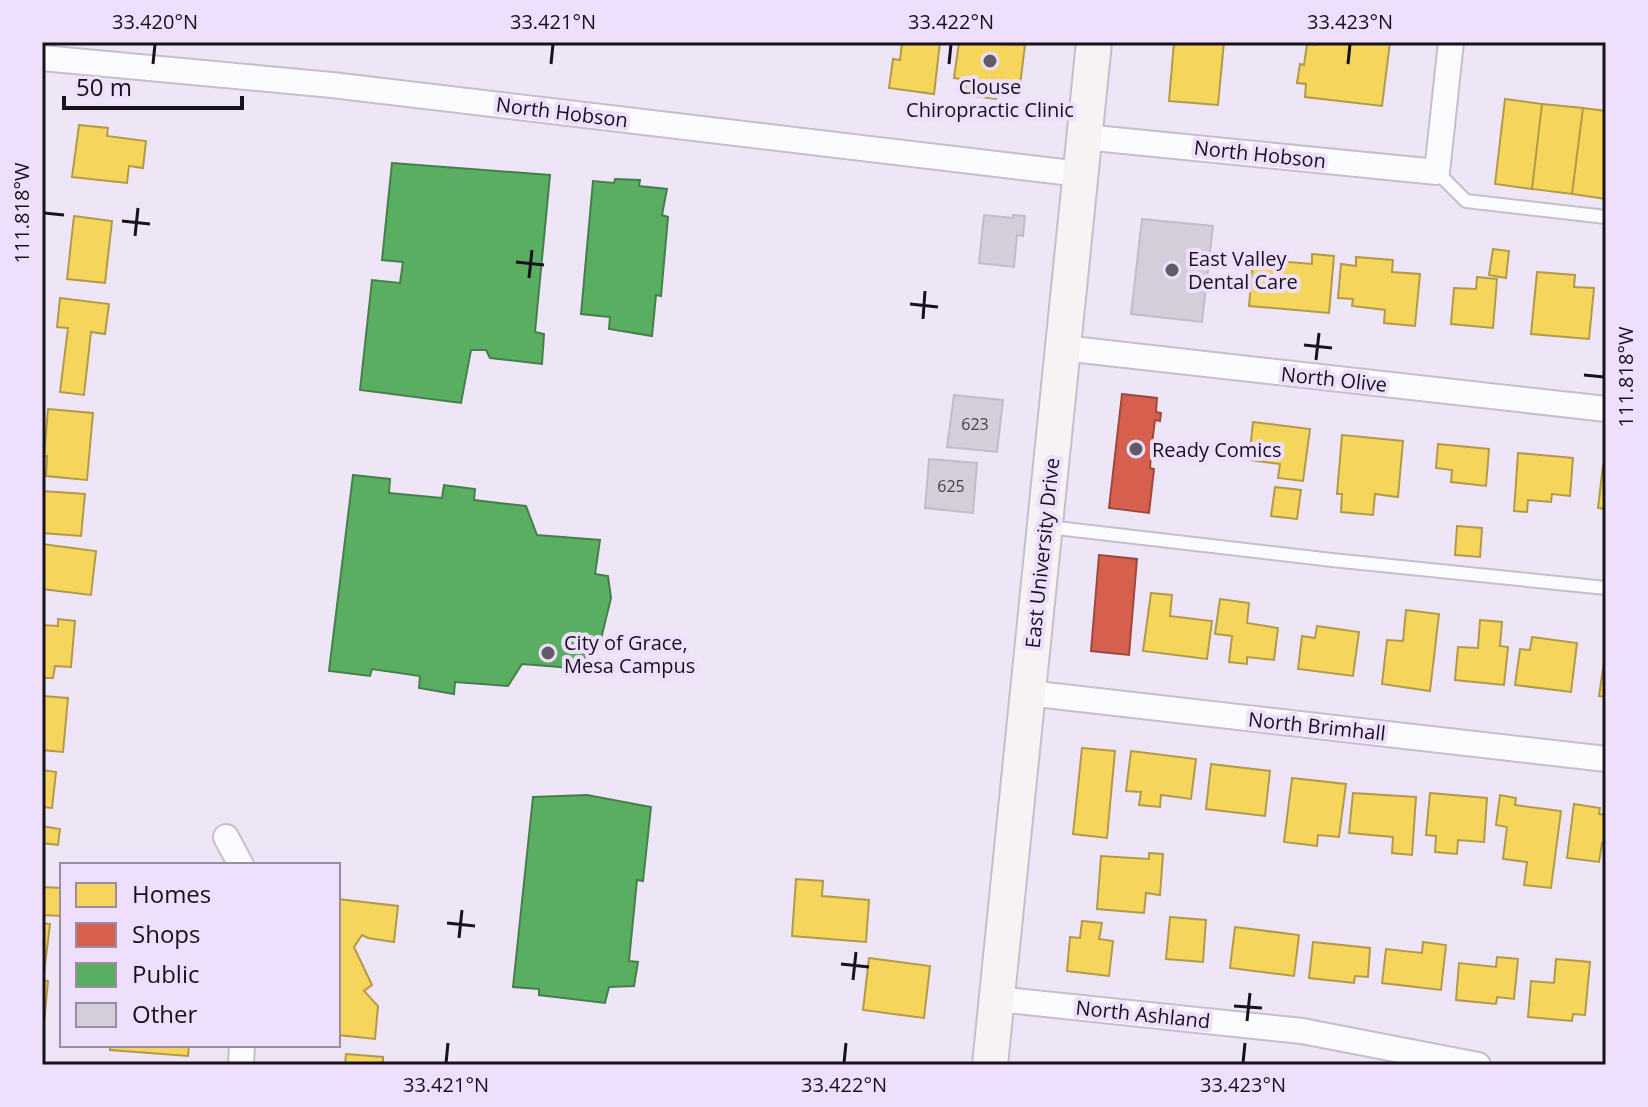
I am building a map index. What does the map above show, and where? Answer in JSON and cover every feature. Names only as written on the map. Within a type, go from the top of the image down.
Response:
[{"type":"main road","name":"East University Drive","points":[[990,1065],[1094,42]]},
{"type":"street","points":[[1437,172],[1451,42]]},
{"type":"street","name":"North Hobson","points":[[42,58],[332,85],[1080,174]]},
{"type":"street","name":"North Hobson","points":[[1084,137],[1437,172]]},
{"type":"street","name":"North Olive","points":[[1063,348],[1606,409]]},
{"type":"street","name":"North Brimhall","points":[[1028,693],[1606,759]]},
{"type":"street","points":[[226,837],[240,863]]},
{"type":"street","name":"North Ashland","points":[[997,999],[1302,1031],[1478,1065]]},
{"type":"lane","points":[[1437,172],[1466,201],[1606,217]]},
{"type":"lane","points":[[1044,527],[1606,588]]},
{"type":"building: Homes","points":[[902,42],[940,42],[934,94],[889,88],[893,59],[900,60]]},
{"type":"building: Homes","name":"Clouse Chiropractic Clinic","points":[[959,42],[1025,45],[1020,85],[998,82],[996,99],[964,95],[966,80],[954,78]]},
{"type":"building: Homes","points":[[1174,42],[1224,42],[1218,105],[1169,101]]},
{"type":"building: Homes","points":[[1316,42],[1390,42],[1382,106],[1305,97],[1306,84],[1297,83],[1300,64],[1304,65],[1307,44],[1316,45]]},
{"type":"building: Homes","points":[[1505,99],[1542,104],[1532,189],[1495,184]]},
{"type":"building: Homes","points":[[1542,104],[1583,108],[1572,194],[1532,189]]},
{"type":"building: Homes","points":[[1583,108],[1606,111],[1606,199],[1572,194]]},
{"type":"building: Homes","points":[[79,125],[108,128],[107,136],[146,141],[143,168],[129,166],[127,183],[72,177]]},
{"type":"building: Homes","points":[[74,216],[112,221],[105,283],[67,279]]},
{"type":"building: Homes","points":[[1493,249],[1509,251],[1506,278],[1489,275]]},
{"type":"building: Homes","points":[[1312,254],[1334,256],[1329,313],[1249,306],[1253,259],[1312,264]]},
{"type":"building: Homes","points":[[1356,257],[1393,260],[1392,272],[1420,274],[1415,326],[1384,323],[1385,310],[1352,306],[1353,299],[1338,298],[1341,264],[1356,266]]},
{"type":"building: Homes","points":[[1537,272],[1575,275],[1574,287],[1594,288],[1589,339],[1531,334]]},
{"type":"building: Homes","points":[[1477,277],[1497,279],[1493,328],[1451,324],[1454,288],[1476,289]]},
{"type":"building: Homes","points":[[60,298],[109,304],[105,334],[91,332],[84,395],[60,392],[68,328],[57,327]]},
{"type":"building: Homes","points":[[48,409],[93,413],[87,480],[46,476],[47,456],[44,456]]},
{"type":"building: Homes","points":[[1253,422],[1310,429],[1303,481],[1278,478],[1280,464],[1249,460]]},
{"type":"building: Homes","points":[[1342,435],[1403,441],[1398,497],[1375,494],[1373,515],[1341,512],[1342,494],[1337,494]]},
{"type":"building: Homes","points":[[1438,444],[1489,449],[1486,486],[1451,482],[1452,470],[1436,468]]},
{"type":"building: Homes","points":[[1518,453],[1573,458],[1570,496],[1552,494],[1551,502],[1528,500],[1527,512],[1514,511]]},
{"type":"building: Homes","points":[[1603,465],[1606,466],[1606,509],[1598,508]]},
{"type":"building: Homes","points":[[1275,487],[1301,490],[1297,519],[1271,516]]},
{"type":"building: Homes","points":[[42,491],[85,494],[81,536],[42,533]]},
{"type":"building: Homes","points":[[1457,526],[1482,528],[1480,557],[1455,555]]},
{"type":"building: Homes","points":[[42,544],[96,551],[91,595],[42,589]]},
{"type":"building: Homes","points":[[1151,593],[1172,595],[1170,616],[1212,621],[1207,659],[1143,651]]},
{"type":"building: Homes","points":[[1220,599],[1249,603],[1247,623],[1278,628],[1274,660],[1247,657],[1247,664],[1229,662],[1232,636],[1215,634]]},
{"type":"building: Homes","points":[[1406,610],[1439,614],[1430,691],[1382,684],[1387,640],[1403,641]]},
{"type":"building: Homes","points":[[58,619],[75,621],[71,667],[55,666],[53,678],[42,678],[42,625],[58,626]]},
{"type":"building: Homes","points":[[1480,620],[1502,622],[1500,646],[1508,647],[1504,685],[1455,680],[1458,647],[1478,648]]},
{"type":"building: Homes","points":[[1317,626],[1359,632],[1353,676],[1298,669],[1302,636],[1315,638]]},
{"type":"building: Homes","points":[[1532,637],[1577,643],[1571,692],[1515,685],[1520,649],[1530,650]]},
{"type":"building: Homes","points":[[1606,662],[1606,697],[1599,696]]},
{"type":"building: Homes","points":[[42,696],[68,698],[63,752],[42,750]]},
{"type":"building: Homes","points":[[1082,748],[1115,751],[1107,838],[1073,834]]},
{"type":"building: Homes","points":[[1131,751],[1196,759],[1191,799],[1161,795],[1160,807],[1139,805],[1141,792],[1126,791]]},
{"type":"building: Homes","points":[[1211,764],[1270,771],[1265,816],[1206,809]]},
{"type":"building: Homes","points":[[42,770],[56,772],[52,808],[42,807]]},
{"type":"building: Homes","points":[[1292,778],[1346,784],[1339,837],[1318,835],[1317,846],[1284,842]]},
{"type":"building: Homes","points":[[1353,793],[1416,797],[1412,855],[1392,853],[1393,837],[1349,833]]},
{"type":"building: Homes","points":[[1430,793],[1487,798],[1484,842],[1458,840],[1457,854],[1435,852],[1436,836],[1426,835]]},
{"type":"building: Homes","points":[[1500,795],[1516,798],[1515,805],[1561,811],[1551,888],[1524,885],[1527,862],[1503,859],[1507,827],[1496,825]]},
{"type":"building: Homes","points":[[1574,804],[1600,808],[1599,814],[1606,815],[1606,844],[1602,843],[1599,862],[1567,858]]},
{"type":"building: Homes","points":[[42,826],[60,829],[58,845],[42,843]]},
{"type":"building: Homes","points":[[1149,853],[1163,854],[1160,895],[1146,893],[1144,913],[1097,909],[1101,856],[1149,859]]},
{"type":"building: Homes","points":[[796,879],[823,881],[822,896],[869,900],[866,942],[792,936]]},
{"type":"building: Homes","points":[[42,887],[60,888],[60,916],[42,915]]},
{"type":"building: Homes","points":[[340,899],[398,906],[394,942],[362,935],[354,947],[372,985],[364,991],[378,1006],[375,1039],[340,1035]]},
{"type":"building: Homes","points":[[1170,917],[1206,920],[1203,962],[1166,959]]},
{"type":"building: Homes","points":[[1082,921],[1102,923],[1099,939],[1113,941],[1109,976],[1067,971],[1070,937],[1080,938]]},
{"type":"building: Homes","points":[[42,923],[50,924],[44,974],[42,973]]},
{"type":"building: Homes","points":[[1235,927],[1299,935],[1294,976],[1230,968]]},
{"type":"building: Homes","points":[[1313,942],[1370,948],[1368,977],[1355,976],[1354,983],[1309,978]]},
{"type":"building: Homes","points":[[1423,942],[1446,945],[1441,990],[1382,983],[1386,949],[1422,953]]},
{"type":"building: Homes","points":[[1497,957],[1518,959],[1514,999],[1497,997],[1496,1004],[1456,1000],[1459,963],[1496,967]]},
{"type":"building: Homes","points":[[869,958],[930,966],[924,1018],[863,1010]]},
{"type":"building: Homes","points":[[1556,959],[1590,962],[1585,1015],[1573,1014],[1572,1021],[1528,1017],[1531,981],[1554,983]]},
{"type":"building: Homes","points":[[42,980],[48,981],[44,1023],[42,1022]]},
{"type":"building: Homes","points":[[110,1047],[189,1047],[188,1056],[110,1050]]},
{"type":"building: Homes","points":[[346,1054],[383,1057],[383,1065],[345,1065]]},
{"type":"building: Shops","name":"Ready Comics","points":[[1122,394],[1157,398],[1156,412],[1161,413],[1160,421],[1155,420],[1152,444],[1157,444],[1156,455],[1151,455],[1150,468],[1154,469],[1149,513],[1109,508]]},
{"type":"building: Shops","points":[[1099,555],[1137,559],[1129,655],[1091,651]]},
{"type":"building: Public","points":[[392,163],[550,175],[535,332],[544,334],[542,364],[490,358],[486,350],[471,350],[461,403],[360,390],[372,280],[400,283],[403,262],[382,260]]},
{"type":"building: Public","points":[[615,179],[640,180],[639,186],[667,189],[662,215],[668,217],[661,296],[656,295],[652,336],[609,329],[610,317],[581,314],[593,181],[614,183]]},
{"type":"building: Public","points":[[353,475],[390,479],[389,493],[442,498],[444,485],[475,489],[474,500],[526,506],[537,535],[600,540],[595,574],[608,576],[611,598],[601,639],[589,636],[584,669],[522,664],[508,686],[455,682],[454,694],[419,688],[420,676],[372,669],[370,676],[329,671]]},
{"type":"building: Public","points":[[587,795],[651,807],[643,881],[637,880],[629,961],[638,962],[634,986],[609,987],[605,1003],[539,995],[539,989],[513,987],[533,797]]},
{"type":"building: Other","points":[[984,215],[1025,216],[1023,236],[1017,235],[1014,267],[979,263]]},
{"type":"building: Other","name":"East Valley Dental Care","points":[[1142,219],[1213,226],[1202,322],[1131,314]]},
{"type":"building: Other","points":[[954,395],[1003,400],[997,452],[947,447]]},
{"type":"building: Other","points":[[929,459],[977,463],[973,513],[925,508]]},
{"type":"place","name":"Clouse Chiropractic Clinic","points":[[990,61]]},
{"type":"place","name":"East Valley Dental Care","points":[[1172,270]]},
{"type":"place","name":"Ready Comics","points":[[1136,449]]},
{"type":"place","name":"City of Grace, Mesa Campus","points":[[548,653]]}]
